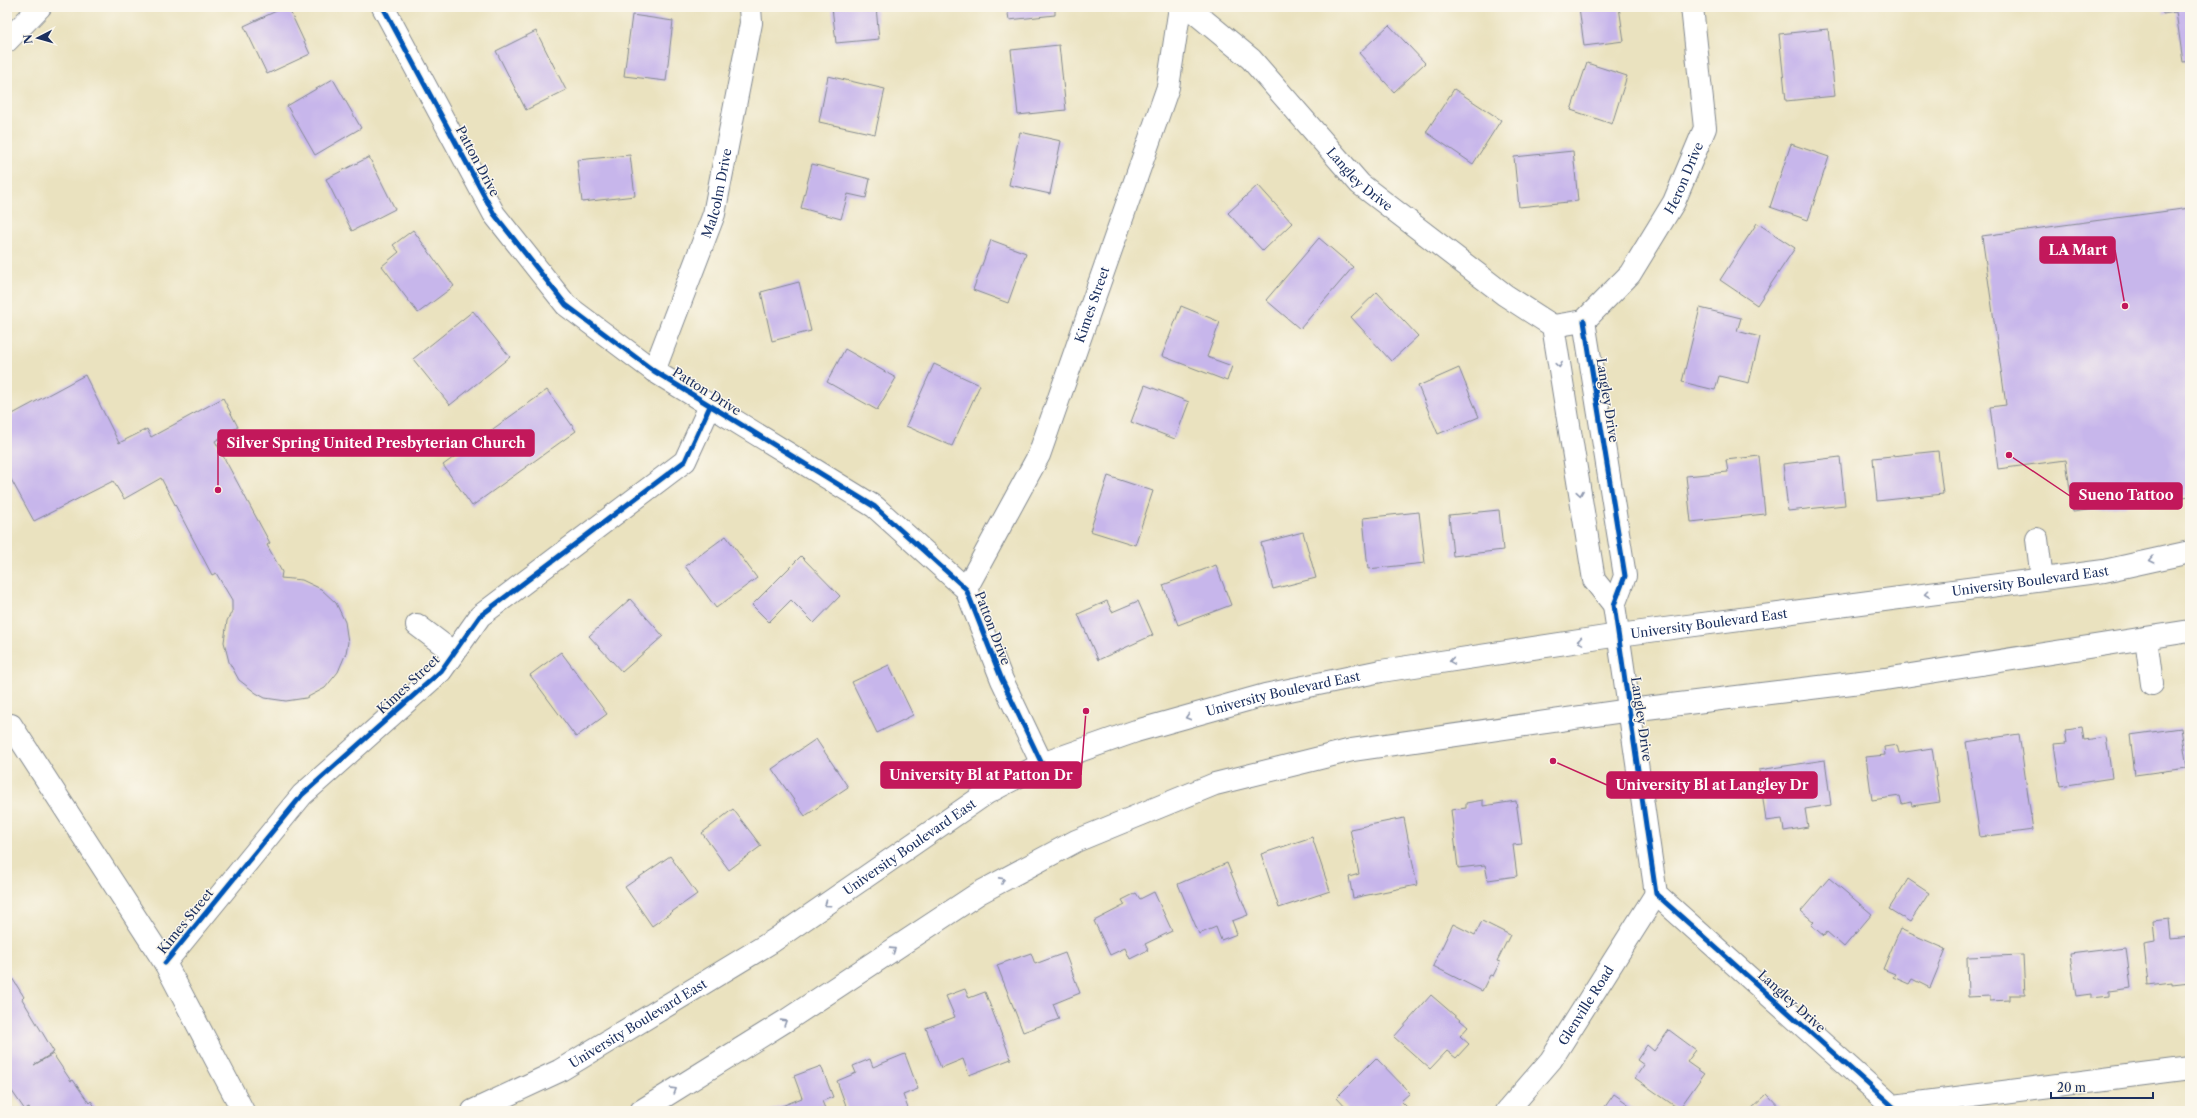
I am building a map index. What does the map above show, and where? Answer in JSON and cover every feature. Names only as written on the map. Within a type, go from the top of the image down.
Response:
[{"type":"street","points":[[7,41],[40,7]]},
{"type":"street","name":"Patton Drive","points":[[383,7],[494,214],[566,305],[654,371],[875,507],[966,589],[1002,680],[1042,764]]},
{"type":"street","name":"Malcolm Drive","points":[[654,371],[714,214],[751,23],[750,7]]},
{"type":"street","name":"Kimes Street","points":[[966,589],[1039,455],[1168,87],[1180,7]]},
{"type":"street","name":"Langley Drive","points":[[1188,7],[1251,59],[1360,184],[1505,295],[1553,326],[1594,580],[1614,605]]},
{"type":"street","name":"Heron Drive","points":[[1584,322],[1630,274],[1674,202],[1705,128],[1692,7]]},
{"type":"street","points":[[1553,326],[1584,322]]},
{"type":"street","name":"Langley Drive","points":[[1584,322],[1624,576],[1614,605],[1656,894],[1896,1109]]},
{"type":"street","name":"Kimes Street","points":[[165,963],[302,795],[441,671],[480,616],[685,461],[710,406]]},
{"type":"street","points":[[2037,539],[2042,579]]},
{"type":"street","name":"University Boulevard East","points":[[472,1111],[559,1071],[767,945],[987,793],[1042,764],[1136,731],[1265,695],[1381,671],[1619,635],[2104,571],[2190,552]]},
{"type":"street","points":[[417,625],[454,653]]},
{"type":"street","points":[[641,1111],[787,1020],[979,893],[1076,840],[1215,784],[1352,750],[1630,710],[1885,679],[2190,631]]},
{"type":"street","points":[[2146,638],[2152,684]]},
{"type":"street","points":[[11,725],[165,963],[243,1111]]},
{"type":"street","name":"Glenville Road","points":[[1507,1111],[1551,1060],[1656,894]]},
{"type":"street","points":[[1896,1109],[2190,1068]]},
{"type":"building","points":[[288,7],[310,54],[267,74],[244,26]]},
{"type":"building","points":[[832,7],[876,7],[879,39],[836,43]]},
{"type":"building","points":[[1007,7],[1055,7],[1055,15],[1009,20]]},
{"type":"building","points":[[1579,7],[1619,7],[1624,41],[1584,46]]},
{"type":"building","points":[[2162,7],[2190,7],[2190,61],[2183,62],[2176,12],[2163,14]]},
{"type":"building","points":[[632,15],[673,21],[666,81],[624,76]]},
{"type":"building","points":[[1389,25],[1425,63],[1394,92],[1359,53]]},
{"type":"building","points":[[1828,29],[1835,96],[1786,101],[1779,34]]},
{"type":"building","points":[[536,31],[566,90],[526,110],[496,51]]},
{"type":"building","points":[[1059,45],[1066,110],[1018,115],[1011,50]]},
{"type":"building","points":[[1587,63],[1627,76],[1612,124],[1571,110]]},
{"type":"building","points":[[828,76],[885,89],[875,134],[819,122]]},
{"type":"building","points":[[333,79],[361,128],[315,155],[287,106]]},
{"type":"building","points":[[1454,89],[1501,120],[1473,164],[1426,132]]},
{"type":"building","points":[[1020,132],[1061,141],[1050,194],[1009,185]]},
{"type":"building","points":[[1791,144],[1829,157],[1808,220],[1770,207]]},
{"type":"building","points":[[1573,151],[1578,201],[1519,207],[1514,157]]},
{"type":"building","points":[[630,155],[635,196],[582,202],[577,160]]},
{"type":"building","points":[[369,157],[395,209],[352,231],[326,179]]},
{"type":"building","points":[[812,164],[870,179],[866,198],[848,194],[841,219],[801,208]]},
{"type":"building","points":[[1258,185],[1292,223],[1263,251],[1228,213]]},
{"type":"building","points":[[2190,208],[2190,496],[2073,512],[2066,460],[1998,469],[1990,407],[2006,405],[1982,236]]},
{"type":"building","points":[[1757,223],[1795,248],[1757,305],[1720,280]]},
{"type":"building","points":[[413,230],[454,286],[418,313],[382,266],[399,252],[393,245]]},
{"type":"building","points":[[1319,238],[1353,267],[1300,329],[1266,300]]},
{"type":"building","points":[[991,240],[1026,253],[1008,303],[973,290]]},
{"type":"building","points":[[799,282],[811,331],[772,341],[761,292]]},
{"type":"building","points":[[1377,292],[1418,336],[1391,361],[1351,317]]},
{"type":"building","points":[[1181,306],[1220,322],[1207,357],[1232,366],[1227,381],[1162,356]]},
{"type":"building","points":[[1700,308],[1741,318],[1737,331],[1760,337],[1749,383],[1719,376],[1715,390],[1682,382]]},
{"type":"building","points":[[473,311],[510,357],[450,405],[413,359]]},
{"type":"building","points":[[845,349],[896,378],[877,410],[827,382]]},
{"type":"building","points":[[934,364],[980,385],[952,446],[906,426]]},
{"type":"building","points":[[1459,368],[1479,417],[1438,434],[1418,386]]},
{"type":"building","points":[[85,375],[119,443],[147,429],[151,437],[223,398],[238,427],[215,441],[270,543],[267,545],[282,572],[281,578],[302,580],[321,589],[336,603],[345,622],[348,642],[346,653],[338,672],[325,688],[306,698],[286,701],[265,698],[239,680],[229,662],[224,642],[227,621],[232,611],[232,600],[216,573],[212,575],[161,478],[124,499],[113,481],[34,521],[7,472],[7,417]]},
{"type":"building","points":[[1145,385],[1189,402],[1175,439],[1131,422]]},
{"type":"building","points":[[547,390],[576,431],[472,506],[443,465]]},
{"type":"building","points":[[1938,451],[1943,494],[1877,501],[1873,458]]},
{"type":"building","points":[[1759,456],[1765,514],[1691,522],[1686,476],[1728,472],[1726,460]]},
{"type":"building","points":[[1840,457],[1845,505],[1788,511],[1783,464]]},
{"type":"building","points":[[1108,476],[1153,491],[1135,545],[1090,531]]},
{"type":"building","points":[[1499,510],[1503,550],[1453,556],[1449,515]]},
{"type":"building","points":[[1419,512],[1425,563],[1368,569],[1363,518]]},
{"type":"building","points":[[1303,532],[1316,578],[1273,589],[1261,543]]},
{"type":"building","points":[[726,536],[757,578],[716,608],[685,566]]},
{"type":"building","points":[[801,556],[840,596],[814,623],[791,600],[769,622],[752,605]]},
{"type":"building","points":[[1216,565],[1231,605],[1178,625],[1163,585]]},
{"type":"building","points":[[630,599],[663,636],[622,672],[589,636]]},
{"type":"building","points":[[1107,601],[1112,612],[1138,601],[1153,635],[1098,660],[1078,614]]},
{"type":"building","points":[[561,652],[607,714],[576,737],[530,675]]},
{"type":"building","points":[[889,665],[913,715],[877,733],[852,682]]},
{"type":"building","points":[[2082,728],[2084,740],[2106,737],[2112,778],[2060,786],[2054,744],[2067,743],[2065,730]]},
{"type":"building","points":[[2181,728],[2187,768],[2135,775],[2130,735]]},
{"type":"building","points":[[2019,734],[2033,830],[1980,837],[1966,742]]},
{"type":"building","points":[[816,739],[848,787],[805,816],[772,769]]},
{"type":"building","points":[[1897,745],[1899,753],[1932,748],[1940,802],[1912,806],[1911,802],[1902,804],[1900,796],[1872,800],[1866,757],[1885,755],[1884,747]]},
{"type":"building","points":[[1825,760],[1831,805],[1805,809],[1808,827],[1784,831],[1782,819],[1766,821],[1759,770]]},
{"type":"building","points":[[1483,800],[1483,806],[1516,801],[1522,844],[1513,845],[1517,876],[1488,880],[1485,865],[1458,868],[1451,810],[1466,808],[1466,803]]},
{"type":"building","points":[[733,809],[761,846],[729,870],[702,833]]},
{"type":"building","points":[[1404,818],[1417,885],[1353,898],[1349,877],[1359,874],[1350,829]]},
{"type":"building","points":[[1312,837],[1330,891],[1279,908],[1261,854]]},
{"type":"building","points":[[670,856],[697,894],[652,926],[625,887]]},
{"type":"building","points":[[1227,863],[1248,915],[1232,921],[1237,934],[1221,940],[1216,927],[1199,934],[1178,884]]},
{"type":"building","points":[[1829,878],[1872,914],[1844,947],[1827,932],[1824,936],[1811,925],[1814,922],[1801,911]]},
{"type":"building","points":[[1908,879],[1929,893],[1910,922],[1889,909]]},
{"type":"building","points":[[1154,892],[1172,931],[1145,944],[1148,950],[1130,959],[1125,948],[1110,955],[1094,921],[1125,905],[1122,900],[1136,893],[1140,899]]},
{"type":"building","points":[[2169,919],[2171,939],[2190,937],[2190,983],[2172,985],[2172,982],[2148,985],[2144,944],[2155,942],[2153,921]]},
{"type":"building","points":[[1482,921],[1510,935],[1497,961],[1500,962],[1493,976],[1490,975],[1482,991],[1433,966],[1453,924],[1475,935]]},
{"type":"building","points":[[1900,929],[1946,949],[1930,988],[1912,979],[1909,984],[1893,977],[1895,974],[1883,969]]},
{"type":"building","points":[[2126,947],[2131,988],[2109,991],[2109,996],[2091,998],[2091,994],[2076,996],[2070,954]]},
{"type":"building","points":[[1031,953],[1035,964],[1065,953],[1080,993],[1053,1004],[1059,1019],[1023,1032],[997,965]]},
{"type":"building","points":[[2023,955],[2025,995],[2009,995],[2009,1000],[1990,1001],[1990,996],[1968,997],[1967,957]]},
{"type":"building","points":[[7,970],[24,997],[22,999],[54,1052],[34,1065],[53,1054],[71,1081],[73,1080],[89,1103],[91,1101],[98,1111],[31,1111],[29,1108],[25,1110],[7,1084]]},
{"type":"building","points":[[965,989],[969,998],[985,992],[1011,1059],[969,1075],[963,1059],[941,1068],[926,1028],[955,1017],[946,996]]},
{"type":"building","points":[[1431,995],[1468,1027],[1460,1036],[1469,1044],[1456,1058],[1447,1051],[1430,1069],[1394,1037]]},
{"type":"building","points":[[1669,1030],[1696,1050],[1687,1062],[1704,1074],[1679,1109],[1635,1078],[1644,1065],[1637,1060],[1647,1045],[1654,1051]]},
{"type":"building","points":[[905,1054],[918,1089],[903,1095],[909,1111],[848,1111],[837,1081],[856,1073],[853,1066],[870,1059],[873,1067]]},
{"type":"building","points":[[1376,1058],[1410,1093],[1401,1101],[1408,1108],[1406,1111],[1344,1111],[1347,1108],[1337,1097]]},
{"type":"building","points":[[821,1066],[833,1097],[822,1101],[826,1111],[769,1111],[802,1098],[794,1076]]},
{"type":"building","points":[[1614,1094],[1638,1111],[1602,1111]]},
{"type":"building","points":[[1767,1094],[1783,1111],[1749,1111]]},
{"type":"cycle path","points":[[383,7],[494,214],[566,305],[654,371],[875,507],[966,589],[1002,680],[1042,764]]},
{"type":"cycle path","points":[[1584,321],[1625,576],[1614,605],[1656,894],[1898,1111]]},
{"type":"cycle path","points":[[165,963],[302,795],[441,671],[480,616],[685,461],[710,406]]},
{"type":"place","name":"LA Mart","points":[[2125,306]]},
{"type":"place","name":"Sueno Tattoo","points":[[2009,455]]},
{"type":"place","name":"Silver Spring United Presbyterian Church","points":[[218,490]]},
{"type":"place","name":"University Bl at Patton Dr","points":[[1086,711]]},
{"type":"place","name":"University Bl at Langley Dr","points":[[1553,761]]}]
